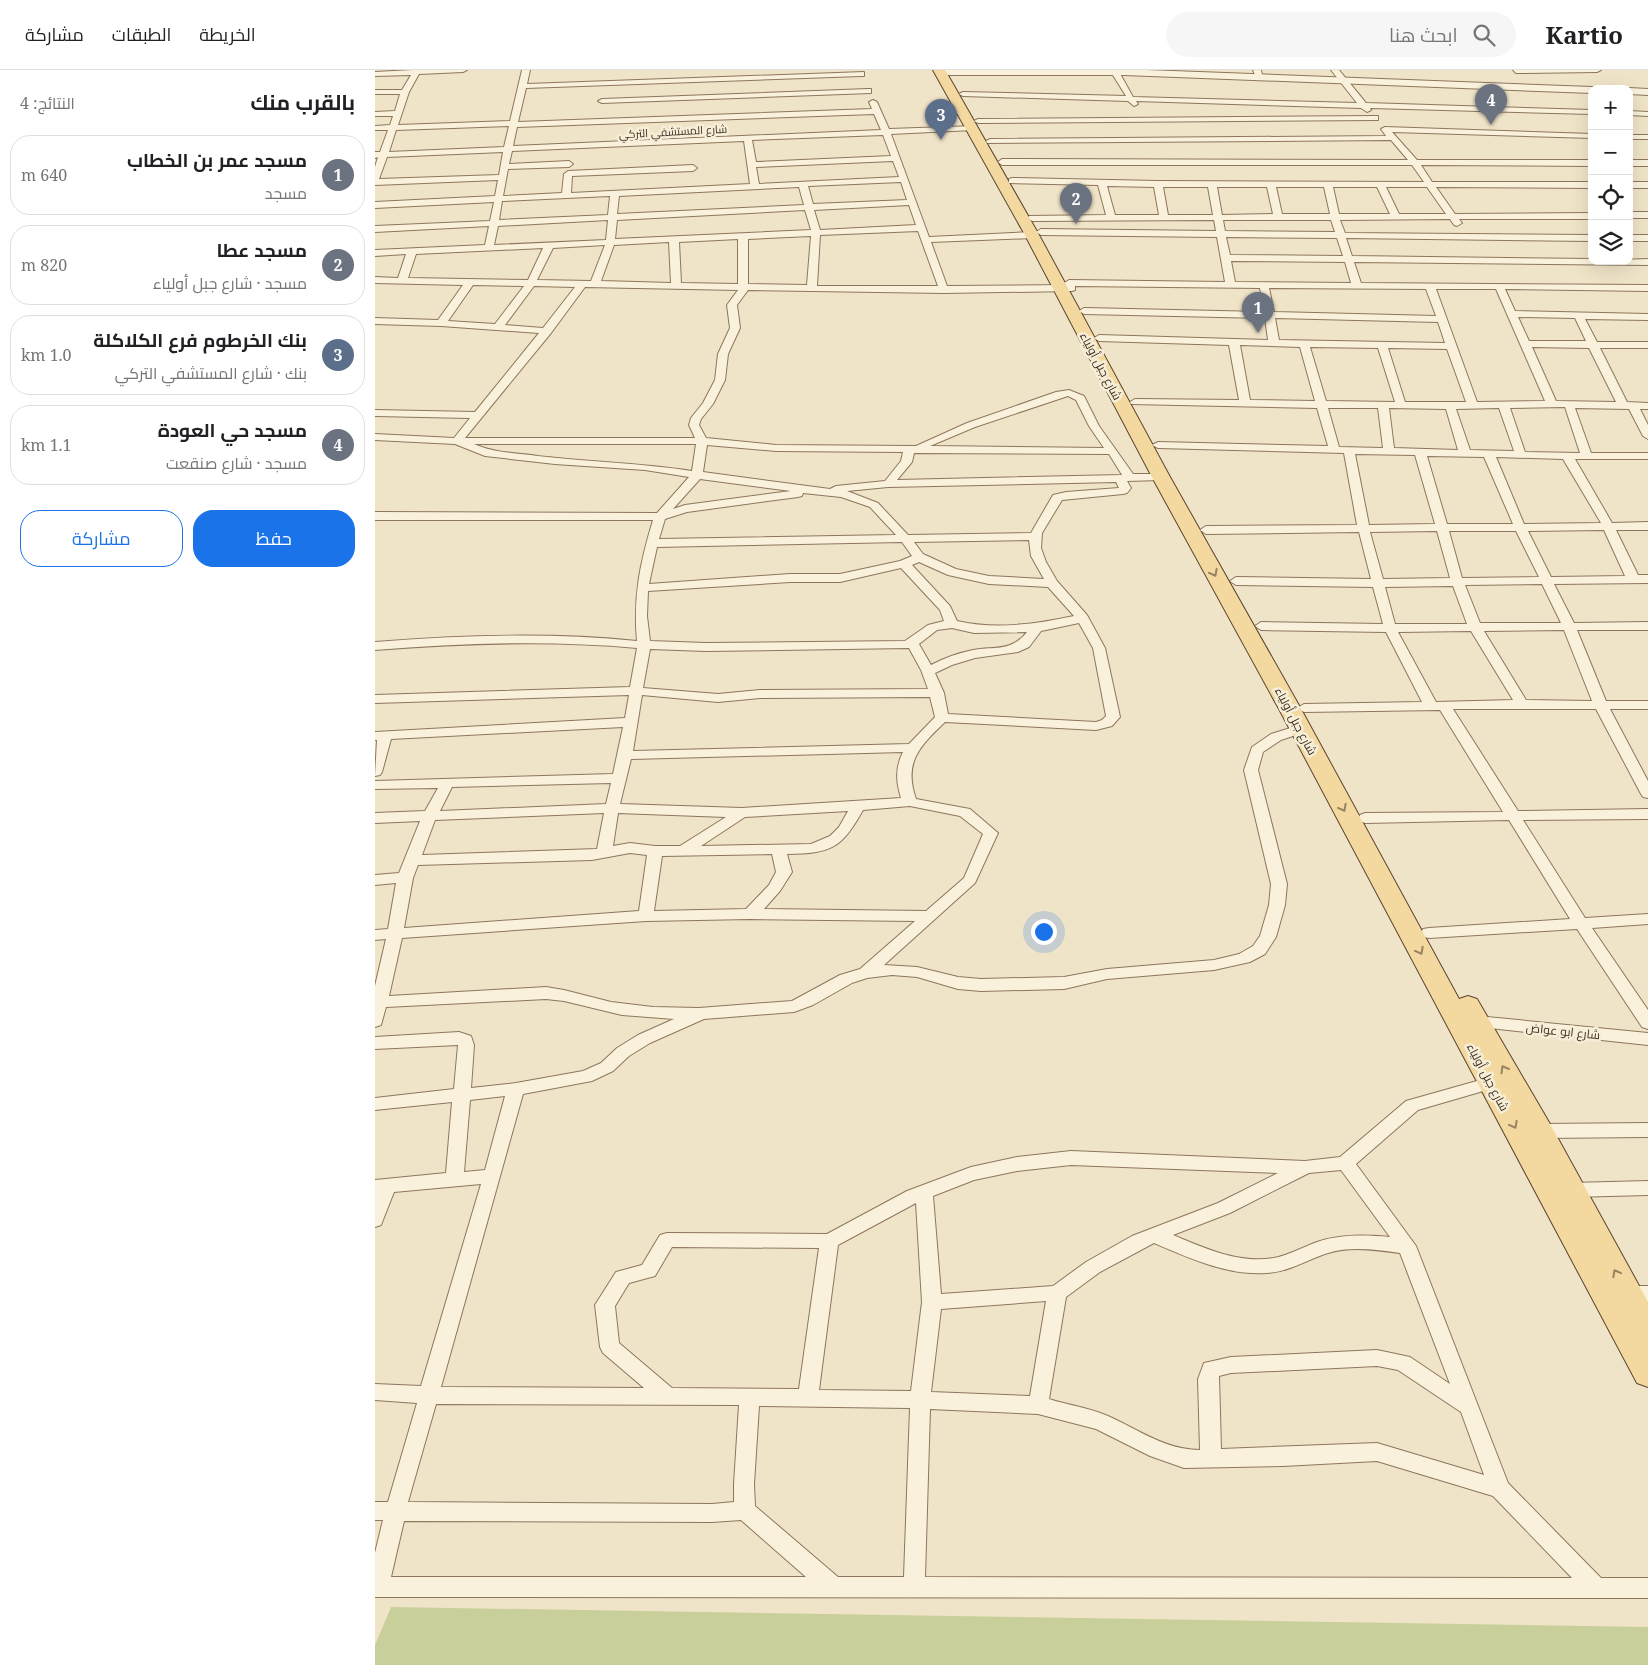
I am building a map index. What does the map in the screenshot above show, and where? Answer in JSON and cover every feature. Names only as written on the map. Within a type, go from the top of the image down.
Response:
[{"type":"main road","name":"شارع جبل أولياء","points":[[945,71],[963,94],[975,125],[990,142],[1002,162],[1035,228]]},
{"type":"main road","name":"شارع جبل أولياء","points":[[945,71],[1067,287],[1161,477],[1302,718],[1365,818],[1571,1190],[1638,1294],[1648,1331]]},
{"type":"main road","name":"شارع جبل أولياء","points":[[1067,287],[1084,311],[1261,626],[1302,718],[1491,1083],[1648,1374]]},
{"type":"street","points":[[375,74],[463,70]]},
{"type":"street","points":[[489,248],[507,150],[526,70]]},
{"type":"street","points":[[1335,70],[1414,162],[1465,236]]},
{"type":"street","points":[[1515,71],[1597,70]]},
{"type":"street","points":[[418,71],[405,92],[392,128],[379,154],[375,180],[503,172],[569,164]]},
{"type":"street","points":[[945,71],[1259,74],[1345,81],[1588,90]]},
{"type":"street","points":[[1515,71],[1536,88]]},
{"type":"street","points":[[523,86],[591,80],[603,83],[622,79],[860,72],[887,132],[913,202],[920,228],[944,290]]},
{"type":"street","points":[[1121,72],[1131,98],[1160,152],[1212,184],[1429,183],[1588,185]]},
{"type":"street","points":[[741,74],[744,115]]},
{"type":"street","points":[[602,133],[601,101],[603,83]]},
{"type":"street","points":[[601,101],[868,91]]},
{"type":"street","points":[[1633,91],[1648,92]]},
{"type":"street","points":[[375,92],[405,92]]},
{"type":"street","points":[[793,94],[795,125]]},
{"type":"street","points":[[963,94],[1364,105],[1512,122],[1588,135]]},
{"type":"street","points":[[375,128],[513,124],[602,133],[744,115],[795,125],[877,111]]},
{"type":"street","points":[[1385,130],[1512,122],[1588,112]]},
{"type":"street","points":[[375,114],[397,113]]},
{"type":"street","points":[[1633,114],[1648,114]]},
{"type":"street","points":[[1160,152],[1375,118]]},
{"type":"street","name":"شارع المستشفي التركي","points":[[379,154],[572,147],[602,133],[693,167],[748,139],[795,125],[887,132],[975,125],[1160,152]]},
{"type":"street","points":[[1633,137],[1648,137]]},
{"type":"street","points":[[1002,162],[1393,138]]},
{"type":"street","points":[[748,139],[755,186]]},
{"type":"street","points":[[990,142],[1160,152],[1414,162],[1588,163]]},
{"type":"street","points":[[566,195],[572,147]]},
{"type":"street","points":[[1160,152],[1158,184],[1163,218]]},
{"type":"street","points":[[752,165],[897,158]]},
{"type":"street","points":[[1633,163],[1648,163]]},
{"type":"street","points":[[375,205],[615,193],[693,167],[755,186],[905,179]]},
{"type":"street","points":[[568,174],[651,181],[693,167]]},
{"type":"street","points":[[1012,181],[1158,184]]},
{"type":"street","points":[[803,184],[816,233],[812,288]]},
{"type":"street","points":[[1102,184],[1111,218]]},
{"type":"street","points":[[1212,184],[1223,234],[1231,286]]},
{"type":"street","points":[[1271,184],[1278,217]]},
{"type":"street","points":[[1328,184],[1335,217],[1357,286]]},
{"type":"street","points":[[1380,184],[1396,217]]},
{"type":"street","points":[[1633,185],[1648,185]]},
{"type":"street","points":[[595,284],[610,243],[615,193]]},
{"type":"street","points":[[375,253],[816,233],[913,202]]},
{"type":"street","points":[[375,229],[809,208],[920,228]]},
{"type":"street","points":[[1633,215],[1648,215]]},
{"type":"street","points":[[925,240],[1111,218],[1588,216]]},
{"type":"street","points":[[1035,228],[1223,234],[1588,238]]},
{"type":"street","points":[[604,853],[637,691],[644,645],[641,616],[642,588],[652,543],[660,516],[697,475],[702,441],[694,425],[696,418],[708,404],[720,380],[723,354],[735,328],[732,305],[742,294],[743,237]]},
{"type":"street","points":[[1633,238],[1648,238]]},
{"type":"street","points":[[674,240],[676,286]]},
{"type":"street","points":[[498,327],[531,283],[549,246]]},
{"type":"street","points":[[402,280],[411,252]]},
{"type":"street","points":[[1227,258],[1348,259],[1526,273],[1638,274]]},
{"type":"street","points":[[1638,274],[1648,262]]},
{"type":"street","points":[[375,280],[944,290],[1067,287],[1499,286],[1526,273],[1638,274]]},
{"type":"street","points":[[441,323],[470,282]]},
{"type":"street","points":[[457,441],[547,331],[582,284]]},
{"type":"street","points":[[1264,286],[1273,343]]},
{"type":"street","points":[[1430,286],[1473,406]]},
{"type":"street","points":[[1499,286],[1551,404]]},
{"type":"street","points":[[1084,311],[1441,319]]},
{"type":"street","points":[[1511,314],[1648,317]]},
{"type":"street","points":[[1579,316],[1628,406],[1648,436]]},
{"type":"street","points":[[375,321],[441,323],[547,331]]},
{"type":"street","points":[[1099,338],[1452,346]]},
{"type":"street","points":[[1234,342],[1245,403]]},
{"type":"street","points":[[1304,344],[1335,451]]},
{"type":"street","points":[[1526,344],[1648,345]]},
{"type":"street","points":[[1383,345],[1401,405]]},
{"type":"street","points":[[888,484],[906,462],[913,448],[971,425],[1060,394],[1069,394],[1080,398],[1112,452],[1124,478],[1125,488],[1123,491],[1077,493],[1057,497],[1052,502],[1051,510],[1035,536],[1033,548],[1052,584],[1083,618],[1099,648],[1113,717],[1107,722],[1096,726],[941,718],[907,754],[902,786],[909,802]]},
{"type":"street","points":[[1135,402],[1383,406],[1551,404],[1648,406]]},
{"type":"street","points":[[1569,405],[1587,456]]},
{"type":"street","points":[[1383,406],[1389,451]]},
{"type":"street","points":[[1450,406],[1465,453]]},
{"type":"street","points":[[1504,406],[1520,454]]},
{"type":"street","points":[[375,413],[478,414]]},
{"type":"street","points":[[375,437],[457,441],[702,441],[776,448],[913,448],[1112,452]]},
{"type":"street","points":[[457,441],[485,452],[555,461],[645,467],[812,492],[843,494],[873,505],[904,537],[919,558],[971,578],[1052,584]]},
{"type":"street","points":[[1158,445],[1335,451],[1648,456]]},
{"type":"street","points":[[1349,451],[1364,530],[1390,628],[1438,707],[1514,816],[1582,925],[1648,1023]]},
{"type":"street","points":[[1420,452],[1457,581],[1475,627],[1522,704]]},
{"type":"street","points":[[1488,454],[1520,527],[1569,626],[1601,705],[1648,794]]},
{"type":"street","points":[[1567,456],[1609,527],[1633,580]]},
{"type":"street","points":[[375,516],[660,516],[685,509],[888,484],[1161,477]]},
{"type":"street","points":[[1206,530],[1648,526]]},
{"type":"street","points":[[652,543],[1035,536]]},
{"type":"street","points":[[642,588],[790,578],[840,578],[904,564],[919,558]]},
{"type":"street","points":[[904,564],[946,609],[952,624]]},
{"type":"street","points":[[1236,582],[1377,583],[1648,579]]},
{"type":"street","points":[[375,646],[571,640],[644,645],[869,644],[892,646],[911,644],[931,628],[940,625],[952,624],[974,630],[1037,628],[1083,618]]},
{"type":"street","points":[[1261,626],[1390,628],[1648,626]]},
{"type":"street","points":[[928,672],[947,662],[974,654],[1013,649],[1024,644],[1037,628]]},
{"type":"street","points":[[911,644],[928,672],[937,693],[941,718]]},
{"type":"street","points":[[375,699],[637,691],[719,698],[760,694],[937,693]]},
{"type":"street","points":[[377,1001],[546,993],[567,995],[608,1008],[702,1013],[794,1006],[847,979],[866,973],[892,970],[917,972],[958,982],[981,985],[1064,983],[1107,974],[1214,965],[1244,958],[1252,954],[1259,950],[1268,937],[1277,905],[1279,884],[1273,852],[1251,770],[1257,750],[1302,718],[1438,707],[1522,704],[1648,705]]},
{"type":"street","points":[[375,772],[380,736],[631,722]]},
{"type":"street","points":[[625,755],[913,748]]},
{"type":"street","points":[[375,785],[619,778]]},
{"type":"street","points":[[375,1021],[377,1001],[395,934],[405,878],[429,817],[447,784]]},
{"type":"street","points":[[375,818],[612,808],[742,813],[909,802],[965,812],[991,833],[969,880],[866,973]]},
{"type":"street","points":[[411,860],[604,853],[630,848],[655,851],[811,849],[827,846],[840,837],[858,806]]},
{"type":"street","points":[[683,851],[742,813]]},
{"type":"street","points":[[1365,818],[1648,814]]},
{"type":"street","points":[[750,914],[775,888],[784,872],[778,849]]},
{"type":"street","points":[[646,916],[655,851]]},
{"type":"street","points":[[375,880],[405,878]]},
{"type":"street","points":[[375,935],[646,916],[750,914],[931,916]]},
{"type":"street","points":[[1429,933],[1582,925],[1648,919]]},
{"type":"street","points":[[375,1104],[516,1089],[586,1077],[607,1066],[623,1052],[644,1038],[702,1013]]},
{"type":"street","name":"شارع ابو عواض","points":[[1477,1022],[1648,1039]]},
{"type":"street","points":[[375,1043],[459,1038],[465,1040],[454,1180]]},
{"type":"street","points":[[667,1396],[610,1347],[605,1305],[623,1277],[648,1271],[667,1240],[829,1241],[925,1192],[980,1172],[1017,1164],[1071,1158],[1306,1167],[1345,1163],[1412,1105],[1491,1083]]},
{"type":"street","points":[[516,1089],[430,1395],[385,1512],[377,1587],[1648,1588]]},
{"type":"street","points":[[1540,1131],[1648,1130]]},
{"type":"street","points":[[1345,1163],[1407,1246],[1500,1489],[1596,1588]]},
{"type":"street","points":[[932,1302],[1057,1293],[1093,1267],[1139,1241],[1224,1208],[1306,1167]]},
{"type":"street","points":[[375,1220],[381,1186],[492,1176]]},
{"type":"street","points":[[1571,1190],[1648,1188]]},
{"type":"street","points":[[915,1588],[920,1400],[932,1302],[925,1192]]},
{"type":"street","points":[[1154,1235],[1215,1261],[1238,1265],[1267,1266],[1333,1244],[1359,1241],[1407,1246]]},
{"type":"street","points":[[808,1399],[829,1241]]},
{"type":"street","points":[[1038,1405],[1057,1293]]},
{"type":"street","points":[[1211,1458],[1208,1379],[1211,1370],[1231,1365],[1377,1358],[1403,1363],[1469,1407]]},
{"type":"street","points":[[375,1392],[430,1395],[920,1400],[1038,1405],[1101,1422],[1157,1450],[1184,1459],[1283,1457],[1377,1452],[1500,1489]]},
{"type":"street","points":[[745,1510],[750,1397]]},
{"type":"street","points":[[385,1512],[713,1513],[745,1510],[835,1588]]},
{"type":"green space","points":[[391,1607],[1648,1627],[1648,1665],[375,1665],[375,1645]]},
{"type":"place","name":"مسجد حي العودة","points":[[1491,125]]},
{"type":"place","name":"بنك الخرطوم فرع الكلاكلة","points":[[941,140]]},
{"type":"place","name":"مسجد عطا","points":[[1076,224]]},
{"type":"place","name":"مسجد عمر بن الخطاب","points":[[1258,333]]}]
